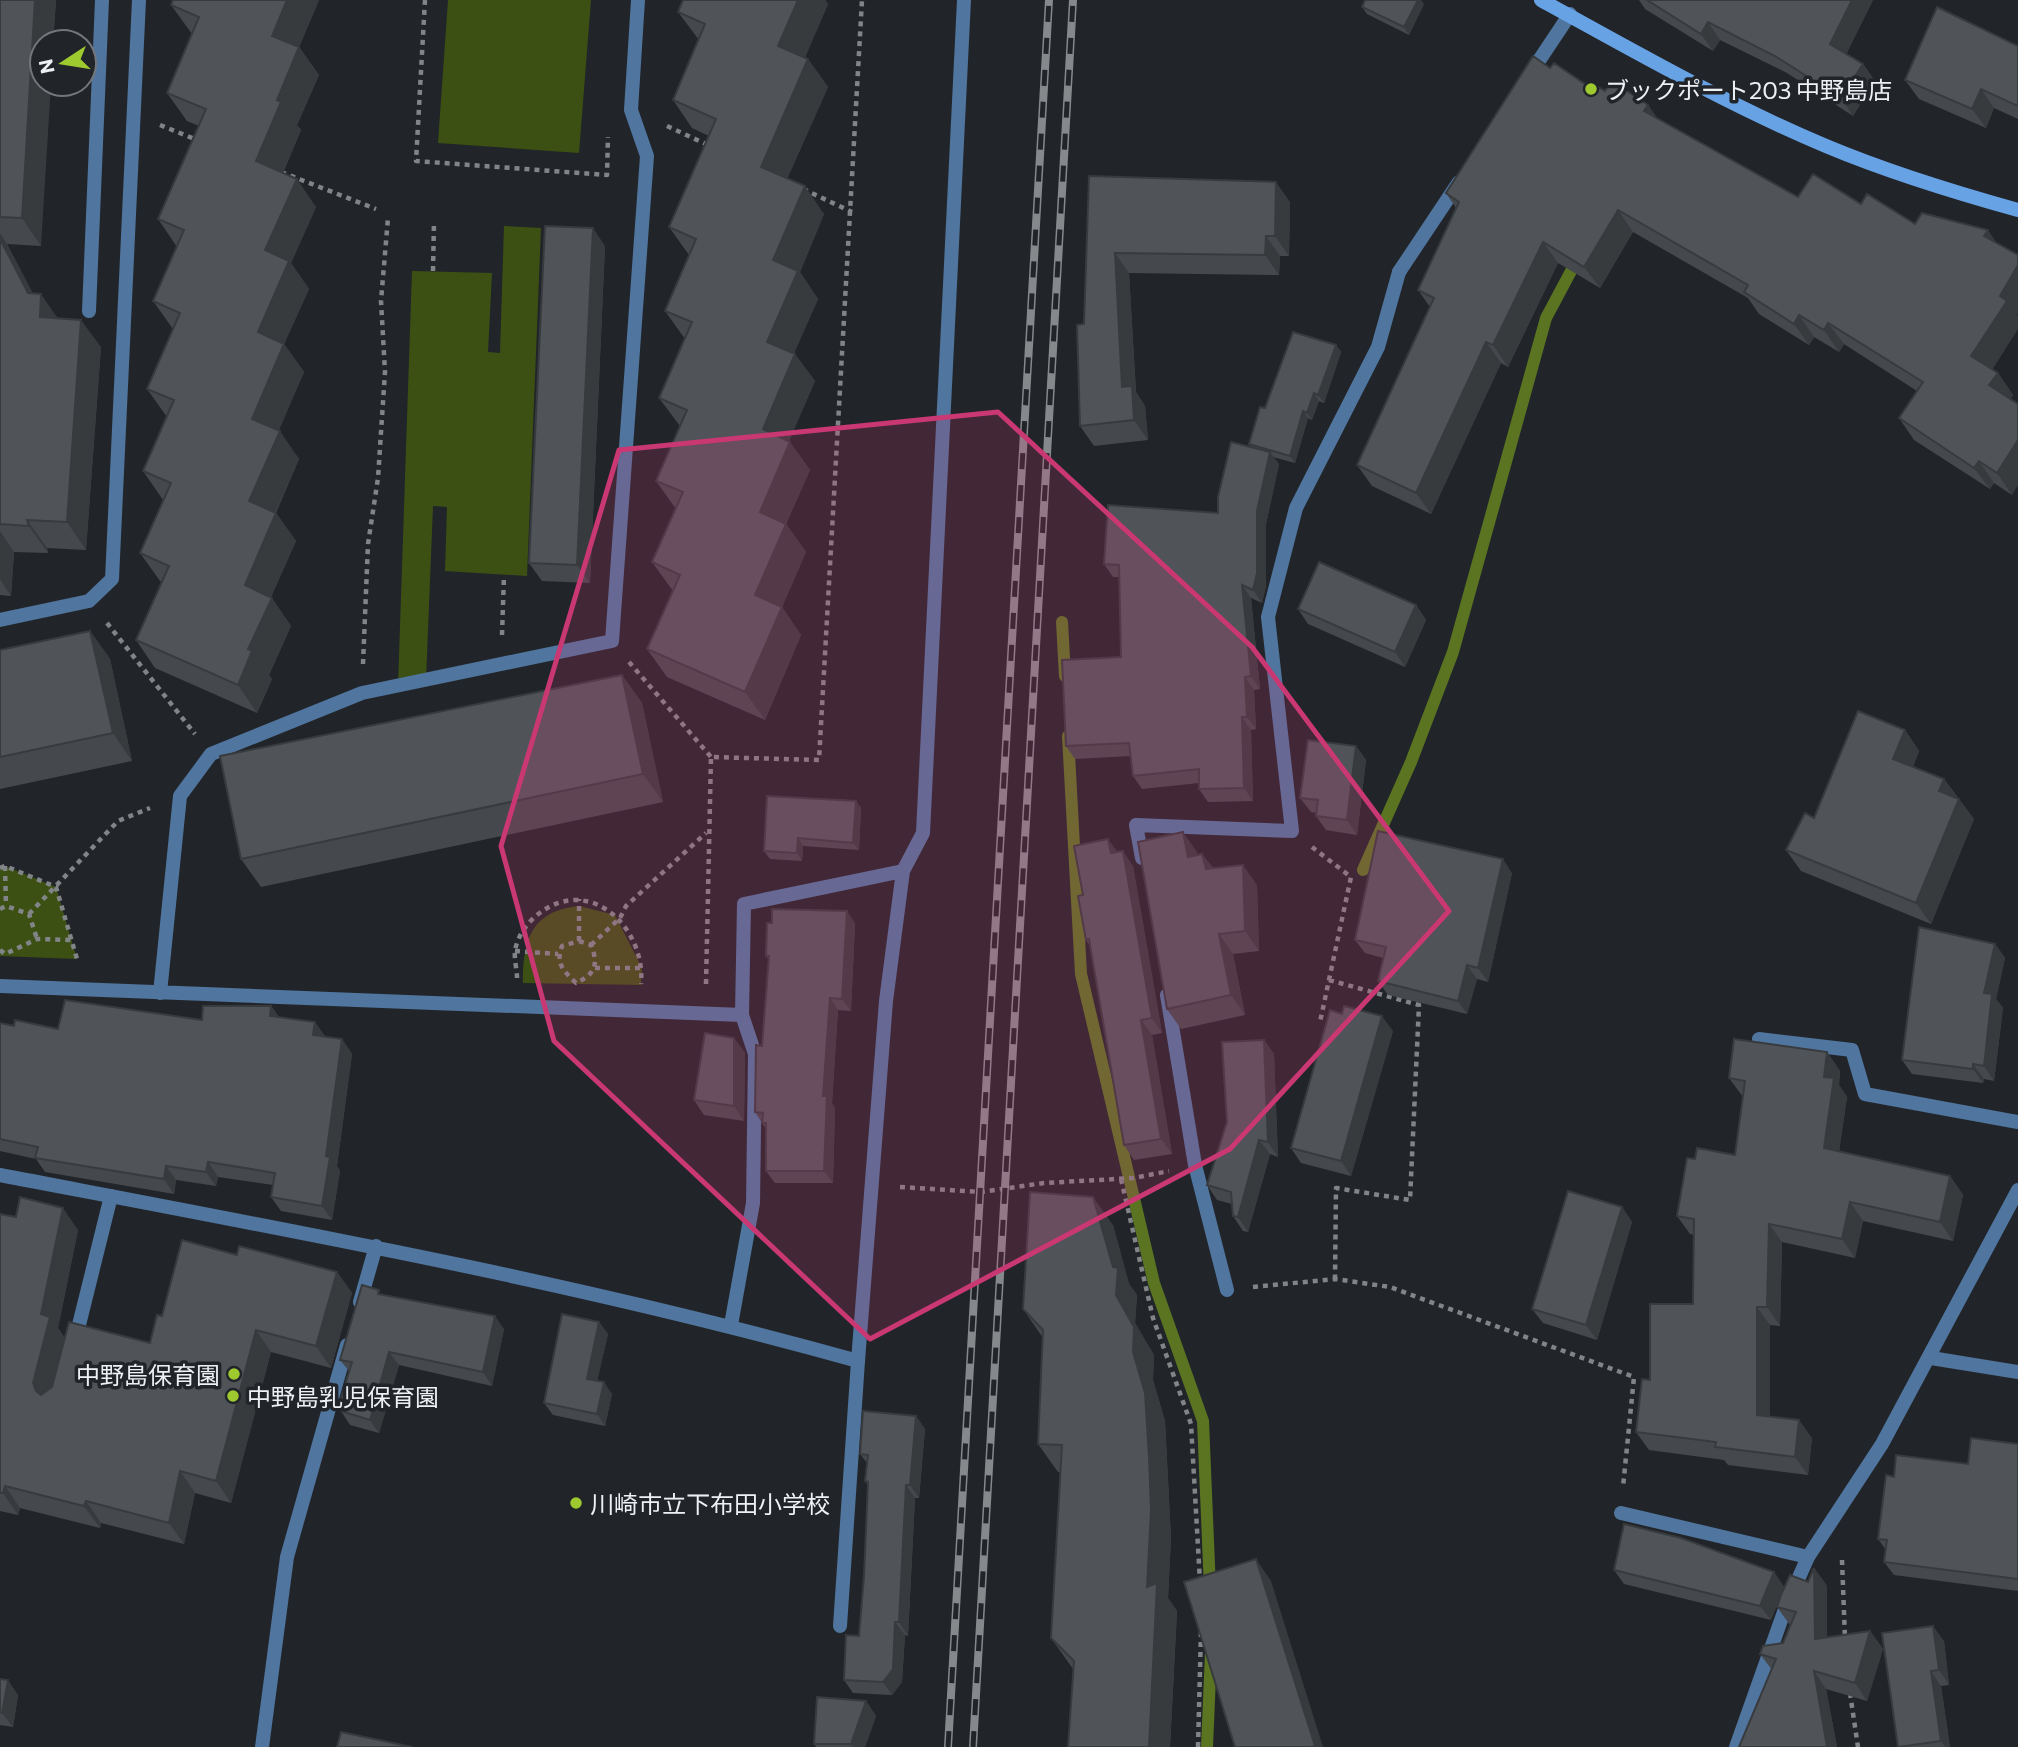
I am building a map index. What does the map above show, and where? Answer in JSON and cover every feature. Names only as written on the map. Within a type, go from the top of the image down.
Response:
[{"type":"street","points":[[89,311],[102,0]]},
{"type":"street","points":[[0,620],[89,601],[112,579],[139,0]]},
{"type":"street","points":[[160,993],[180,796],[211,754],[362,693],[612,641],[646,156],[631,110],[638,0]]},
{"type":"street","points":[[840,1626],[886,1001],[903,871],[923,833],[964,0]]},
{"type":"street","points":[[1541,0],[1563,8],[1696,85],[1825,146],[1928,184],[2018,210]]},
{"type":"street","points":[[1525,81],[1563,8]]},
{"type":"street","points":[[1146,880],[1136,825],[1293,831],[1268,617],[1296,508],[1378,347],[1399,272],[1466,171]]},
{"type":"street","points":[[731,1325],[753,1203],[755,1054],[742,1015],[744,904],[903,871]]},
{"type":"street","points":[[1164,975],[1195,1165],[1227,1290]]},
{"type":"street","points":[[0,986],[742,1015]]},
{"type":"street","points":[[1759,1039],[1852,1050],[1865,1094],[2018,1122]]},
{"type":"street","points":[[0,1175],[376,1246],[731,1325],[858,1360]]},
{"type":"street","points":[[1735,1747],[1785,1609],[1808,1557],[1882,1444],[1931,1358],[2018,1190]]},
{"type":"street","points":[[71,1354],[111,1196]]},
{"type":"street","points":[[262,1747],[287,1557],[376,1246]]},
{"type":"street","points":[[1931,1358],[2018,1372]]},
{"type":"street","points":[[1621,1513],[1808,1557]]},
{"type":"path","points":[[425,0],[416,161],[607,175],[608,135]]},
{"type":"path","points":[[711,757],[819,760],[862,0]]},
{"type":"path","points":[[631,110],[717,150]]},
{"type":"path","points":[[133,115],[210,145]]},
{"type":"path","points":[[274,169],[376,209]]},
{"type":"path","points":[[791,184],[852,212]]},
{"type":"path","points":[[362,693],[368,544],[378,478],[385,372],[381,301],[388,218]]},
{"type":"path","points":[[433,271],[434,221]]},
{"type":"path","points":[[501,664],[504,575]]},
{"type":"path","points":[[89,601],[211,754]]},
{"type":"path","points":[[612,641],[711,757],[707,832],[707,984]]},
{"type":"path","points":[[29,914],[118,821],[180,796]]},
{"type":"path","points":[[1293,831],[1351,877],[1320,1023]]},
{"type":"path","points":[[591,945],[620,918],[626,906],[707,832]]},
{"type":"path","points":[[6,906],[2,867],[56,887]]},
{"type":"path","points":[[56,887],[73,940],[76,959]]},
{"type":"path","points":[[579,899],[579,941]]},
{"type":"path","points":[[558,954],[515,951],[527,924],[556,901],[579,899],[604,907],[620,918],[642,968],[641,985]]},
{"type":"path","points":[[0,909],[6,906],[29,914]]},
{"type":"path","points":[[29,914],[37,939]]},
{"type":"path","points":[[0,950],[5,954],[37,939],[73,940]]},
{"type":"path","points":[[579,941],[591,945],[595,968],[589,977],[576,983],[559,965],[558,954],[562,946],[579,941]]},
{"type":"path","points":[[595,968],[642,968]]},
{"type":"path","points":[[1329,981],[1419,1005],[1410,1200],[1336,1188],[1335,1279]]},
{"type":"path","points":[[871,1184],[956,1193],[1044,1183],[1121,1179],[1195,1165]]},
{"type":"path","points":[[1121,1179],[1153,1318],[1191,1424],[1200,1585]]},
{"type":"path","points":[[1227,1290],[1335,1279],[1390,1287],[1634,1377],[1621,1513]]},
{"type":"path","points":[[1842,1557],[1845,1644]]},
{"type":"path","points":[[1198,1747],[1201,1625]]},
{"type":"path","points":[[1849,1690],[1858,1747]]},
{"type":"highlighted area","points":[[998,412],[1252,647],[1449,911],[1230,1149],[870,1339],[554,1041],[501,846],[619,450]]},
{"type":"green space","points":[[448,0],[591,0],[579,153],[438,143]]},
{"type":"green space","points":[[504,226],[541,228],[527,576],[445,571],[447,507],[433,506],[426,680],[398,686],[412,271],[492,273],[488,352],[500,353]]},
{"type":"green space","points":[[5,866],[56,887],[77,959],[0,956],[0,868]]},
{"type":"green space","points":[[579,906],[615,915],[642,968],[641,985],[523,983],[525,954],[533,930],[550,914]]},
{"type":"building","points":[[0,0],[35,0],[33,28],[28,28],[29,98],[22,218],[0,217]]},
{"type":"building","points":[[173,0],[287,0],[272,36],[299,47],[277,100],[281,102],[256,161],[297,179],[265,250],[289,261],[258,332],[284,344],[252,419],[280,431],[249,501],[276,513],[245,585],[272,598],[248,649],[252,651],[238,685],[136,640],[169,566],[140,553],[171,483],[143,471],[174,400],[147,389],[180,313],[153,301],[184,230],[158,219],[206,109],[167,93],[199,17],[171,5]]},
{"type":"building","points":[[683,0],[798,0],[778,46],[808,59],[761,167],[805,186],[773,260],[798,271],[767,342],[795,354],[763,429],[790,442],[760,512],[786,524],[755,595],[782,607],[745,692],[647,649],[680,575],[652,562],[683,492],[656,481],[687,410],[659,398],[692,322],[665,311],[696,239],[669,227],[716,119],[673,100],[705,24],[678,12]]},
{"type":"building","points":[[1365,0],[1418,0],[1404,27],[1362,7]]},
{"type":"building","points":[[1647,0],[1852,0],[1830,44],[1863,64],[1841,98],[1775,56],[1708,22],[1701,34]]},
{"type":"building","points":[[1937,7],[2018,46],[2018,106],[1981,89],[1972,109],[1905,80]]},
{"type":"building","points":[[1533,56],[1550,68],[1554,63],[1591,88],[1593,84],[1605,91],[1612,81],[1648,105],[1644,111],[1798,197],[1813,174],[1861,204],[1867,194],[1915,224],[1922,213],[1988,230],[1984,236],[2018,255],[2018,265],[2000,296],[2007,301],[1971,356],[1998,373],[1989,385],[2018,404],[2018,440],[1997,473],[1979,461],[1974,468],[1899,418],[1923,382],[1828,323],[1824,330],[1799,315],[1794,324],[1744,292],[1748,285],[1618,210],[1584,267],[1543,242],[1493,345],[1486,342],[1416,493],[1357,465],[1434,298],[1418,290],[1459,202],[1446,193]]},
{"type":"building","points":[[1089,176],[1276,182],[1275,236],[1266,236],[1265,255],[1115,253],[1122,387],[1132,386],[1134,420],[1080,426],[1077,325],[1084,324]]},
{"type":"building","points":[[545,226],[593,228],[577,565],[529,563]]},
{"type":"building","points":[[0,239],[28,293],[41,294],[40,317],[81,320],[67,522],[27,520],[29,526],[0,524]]},
{"type":"building","points":[[1293,332],[1336,345],[1318,395],[1314,393],[1307,413],[1303,411],[1290,456],[1249,444],[1260,407],[1265,408]]},
{"type":"building","points":[[1231,442],[1270,452],[1257,511],[1257,573],[1253,590],[1242,585],[1251,676],[1245,677],[1247,717],[1242,717],[1244,788],[1199,789],[1199,769],[1133,776],[1129,743],[1066,746],[1062,660],[1121,657],[1119,565],[1104,564],[1108,505],[1218,513],[1218,497]]},
{"type":"building","points":[[1319,562],[1416,605],[1395,652],[1298,609]]},
{"type":"building","points":[[90,631],[113,733],[0,757],[0,650]]},
{"type":"building","points":[[622,675],[643,774],[241,859],[220,756]]},
{"type":"building","points":[[1858,711],[1905,730],[1893,759],[1944,779],[1939,791],[1959,799],[1916,903],[1786,850],[1805,813],[1814,818]]},
{"type":"building","points":[[1308,740],[1356,746],[1347,820],[1316,816],[1318,800],[1300,798]]},
{"type":"building","points":[[767,796],[856,801],[853,843],[798,838],[797,853],[764,851]]},
{"type":"building","points":[[1378,831],[1503,859],[1478,968],[1467,965],[1458,1001],[1378,981],[1386,947],[1355,940]]},
{"type":"building","points":[[1183,832],[1188,857],[1202,854],[1206,869],[1243,865],[1245,931],[1219,934],[1231,995],[1167,1009],[1138,842]]},
{"type":"building","points":[[1108,839],[1111,853],[1123,851],[1152,1018],[1141,1020],[1161,1139],[1124,1145],[1089,939],[1086,940],[1078,896],[1083,895],[1074,846]]},
{"type":"building","points":[[772,909],[847,911],[842,999],[830,998],[823,1096],[827,1096],[824,1171],[766,1171],[766,1123],[762,1123],[763,1113],[755,1112],[756,1045],[762,1046],[769,956],[766,956],[767,923],[772,923]]},
{"type":"building","points":[[1919,927],[1995,944],[1984,993],[1992,994],[1984,1066],[1973,1064],[1973,1069],[1902,1060]]},
{"type":"building","points":[[65,1000],[202,1020],[203,1006],[271,1006],[270,1016],[315,1022],[313,1035],[342,1039],[326,1156],[330,1157],[322,1206],[271,1197],[275,1173],[208,1162],[206,1172],[166,1166],[164,1179],[35,1158],[38,1147],[0,1139],[0,1023],[14,1026],[15,1020],[58,1029]]},
{"type":"building","points":[[1344,1006],[1382,1016],[1341,1161],[1291,1148],[1330,1010],[1342,1014]]},
{"type":"building","points":[[705,1033],[734,1038],[734,1106],[694,1100]]},
{"type":"building","points":[[1734,1039],[1827,1052],[1824,1077],[1834,1078],[1824,1148],[1950,1176],[1940,1222],[1850,1202],[1842,1239],[1769,1224],[1767,1307],[1757,1307],[1757,1415],[1799,1420],[1795,1457],[1715,1447],[1716,1442],[1636,1432],[1642,1379],[1650,1380],[1650,1304],[1693,1304],[1694,1219],[1677,1216],[1687,1158],[1695,1159],[1697,1148],[1735,1155],[1745,1081],[1729,1078]]},
{"type":"building","points":[[1264,1040],[1268,1142],[1259,1140],[1238,1217],[1233,1216],[1231,1192],[1207,1185],[1227,1122],[1222,1042]]},
{"type":"building","points":[[1568,1191],[1622,1207],[1586,1325],[1532,1309]]},
{"type":"building","points":[[1030,1192],[1093,1197],[1113,1267],[1118,1268],[1116,1295],[1134,1327],[1133,1352],[1145,1393],[1149,1457],[1151,1510],[1147,1587],[1157,1583],[1149,1747],[1068,1747],[1074,1661],[1051,1638],[1062,1445],[1038,1444],[1043,1330],[1023,1309]]},
{"type":"building","points":[[20,1197],[63,1208],[41,1314],[50,1317],[33,1383],[41,1395],[52,1387],[69,1322],[150,1343],[157,1315],[162,1316],[182,1240],[237,1255],[239,1246],[337,1272],[316,1346],[256,1330],[216,1481],[180,1471],[169,1523],[86,1501],[84,1506],[5,1486],[3,1493],[0,1493],[0,1214],[16,1217]]},
{"type":"building","points":[[362,1285],[379,1290],[378,1294],[495,1316],[483,1372],[389,1352],[370,1420],[341,1411],[341,1398],[352,1362],[340,1360]]},
{"type":"building","points":[[562,1314],[599,1322],[587,1379],[604,1382],[597,1414],[544,1403]]},
{"type":"building","points":[[863,1411],[916,1416],[910,1485],[906,1485],[899,1622],[895,1622],[893,1669],[883,1682],[844,1680],[846,1635],[859,1636],[864,1576],[868,1482],[865,1481],[868,1455],[860,1454]]},
{"type":"building","points":[[1971,1438],[2018,1444],[2018,1579],[1884,1562],[1887,1540],[1878,1539],[1886,1475],[1894,1477],[1896,1455],[1968,1464]]},
{"type":"building","points":[[1624,1524],[1681,1538],[1774,1572],[1760,1606],[1614,1570]]},
{"type":"building","points":[[1256,1559],[1315,1746],[1235,1747],[1184,1582]]},
{"type":"building","points":[[1814,1568],[1815,1639],[1870,1631],[1855,1683],[1814,1671],[1827,1747],[1739,1747],[1776,1659],[1760,1654],[1763,1646],[1783,1643],[1796,1612],[1777,1607],[1781,1595],[1790,1575],[1808,1582]]},
{"type":"building","points":[[1933,1626],[1939,1670],[1931,1671],[1941,1741],[1898,1747],[1882,1633]]},
{"type":"building","points":[[0,1679],[8,1680],[2,1713],[0,1712]]},
{"type":"building","points":[[817,1697],[866,1701],[851,1744],[814,1744]]},
{"type":"building","points":[[341,1732],[412,1747],[337,1747]]},
{"type":"waterway","points":[[1363,870],[1411,762],[1453,652],[1546,318],[1578,258]]},
{"type":"waterway","points":[[1062,622],[1065,676]]},
{"type":"waterway","points":[[1068,736],[1081,974],[1154,1283],[1203,1421],[1210,1589]]},
{"type":"waterway","points":[[1207,1747],[1211,1653]]},
{"type":"railway","points":[[948,1747],[1049,0]]},
{"type":"railway","points":[[973,1747],[1073,0]]},
{"type":"place","name":"ブックポート203 中野島店","points":[[1591,89]]},
{"type":"place","name":"中野島保育園","points":[[234,1374]]},
{"type":"place","name":"中野島乳児保育園","points":[[233,1396]]},
{"type":"place","name":"川崎市立下布田小学校","points":[[576,1503]]}]
